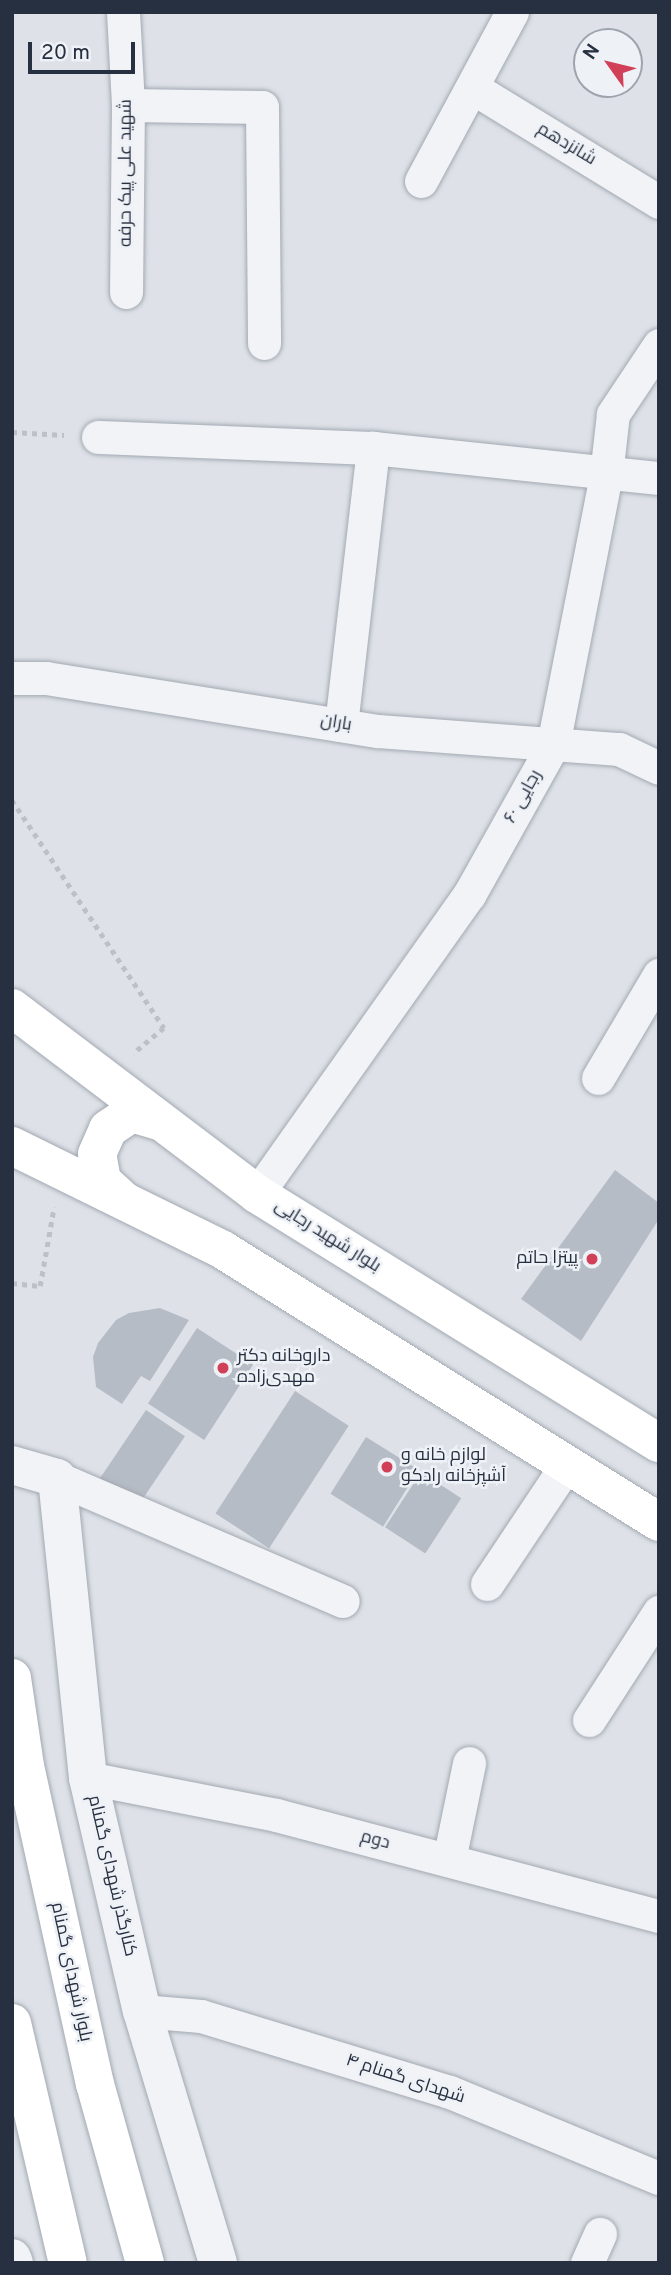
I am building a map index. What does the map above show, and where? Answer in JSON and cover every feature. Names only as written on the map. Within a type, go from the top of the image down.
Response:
[{"type":"main road","name":"بلوار شهید رجایی","points":[[12,1008],[257,1194],[656,1438]]},
{"type":"main road","points":[[123,1200],[102,1181],[97,1154],[108,1129],[131,1113],[159,1121]]},
{"type":"main road","points":[[12,1146],[223,1250],[659,1522]]},
{"type":"main road","name":"بلوار شهدای گمنام","points":[[12,1678],[25,1766],[95,2084],[145,2263]]},
{"type":"main road","points":[[12,2023],[68,2263]]},
{"type":"street","name":"شهید علی پیک حرفه","points":[[122,12],[128,106],[126,292]]},
{"type":"street","points":[[421,181],[512,12]]},
{"type":"street","name":"شانزدهم","points":[[472,88],[659,202]]},
{"type":"street","points":[[128,106],[262,107],[264,343]]},
{"type":"street","name":"رجایی ۶۰","points":[[257,1194],[469,895],[553,745],[606,475],[613,414],[659,345]]},
{"type":"street","points":[[98,437],[373,448],[606,475],[659,478]]},
{"type":"street","points":[[341,725],[373,448]]},
{"type":"street","name":"باران","points":[[12,678],[46,678],[341,725],[619,749],[659,768]]},
{"type":"street","points":[[598,1078],[659,975]]},
{"type":"street","points":[[487,1584],[567,1464]]},
{"type":"street","points":[[12,1465],[57,1478],[343,1601]]},
{"type":"street","name":"کنارگذر شهدای گمنام","points":[[57,1478],[88,1778],[142,2011],[218,2263]]},
{"type":"street","points":[[589,1720],[659,1612]]},
{"type":"street","points":[[449,1860],[470,1763]]},
{"type":"street","name":"دوم","points":[[88,1778],[276,1815],[449,1860],[657,1906]]},
{"type":"street","name":"شهدای گمنام ۴","points":[[142,2011],[201,2016],[450,2092],[659,2178]]},
{"type":"street","points":[[194,2263],[206,2224]]},
{"type":"path","points":[[12,432],[98,437]]},
{"type":"building","name":"پیتزا حاتم","points":[[615,1170],[659,1203],[659,1219],[581,1341],[521,1299]]},
{"type":"building","points":[[160,1308],[189,1320],[150,1381],[141,1376],[122,1404],[96,1387],[93,1357],[98,1343],[116,1320],[129,1313]]},
{"type":"building","points":[[197,1328],[253,1364],[204,1440],[148,1403]]},
{"type":"building","points":[[295,1391],[349,1426],[269,1548],[215,1513]]},
{"type":"building","points":[[146,1410],[185,1436],[137,1507],[98,1480]]},
{"type":"building","points":[[366,1437],[419,1470],[383,1527],[330,1494]]},
{"type":"building","points":[[421,1472],[461,1498],[425,1553],[385,1527]]},
{"type":"place","name":"پیتزا حاتم","points":[[592,1259]]},
{"type":"place","name":"داروخانه دکتر مهدی‌زاده","points":[[223,1368]]},
{"type":"place","name":"لوازم خانه و آشپزخانه رادکو","points":[[387,1467]]}]
